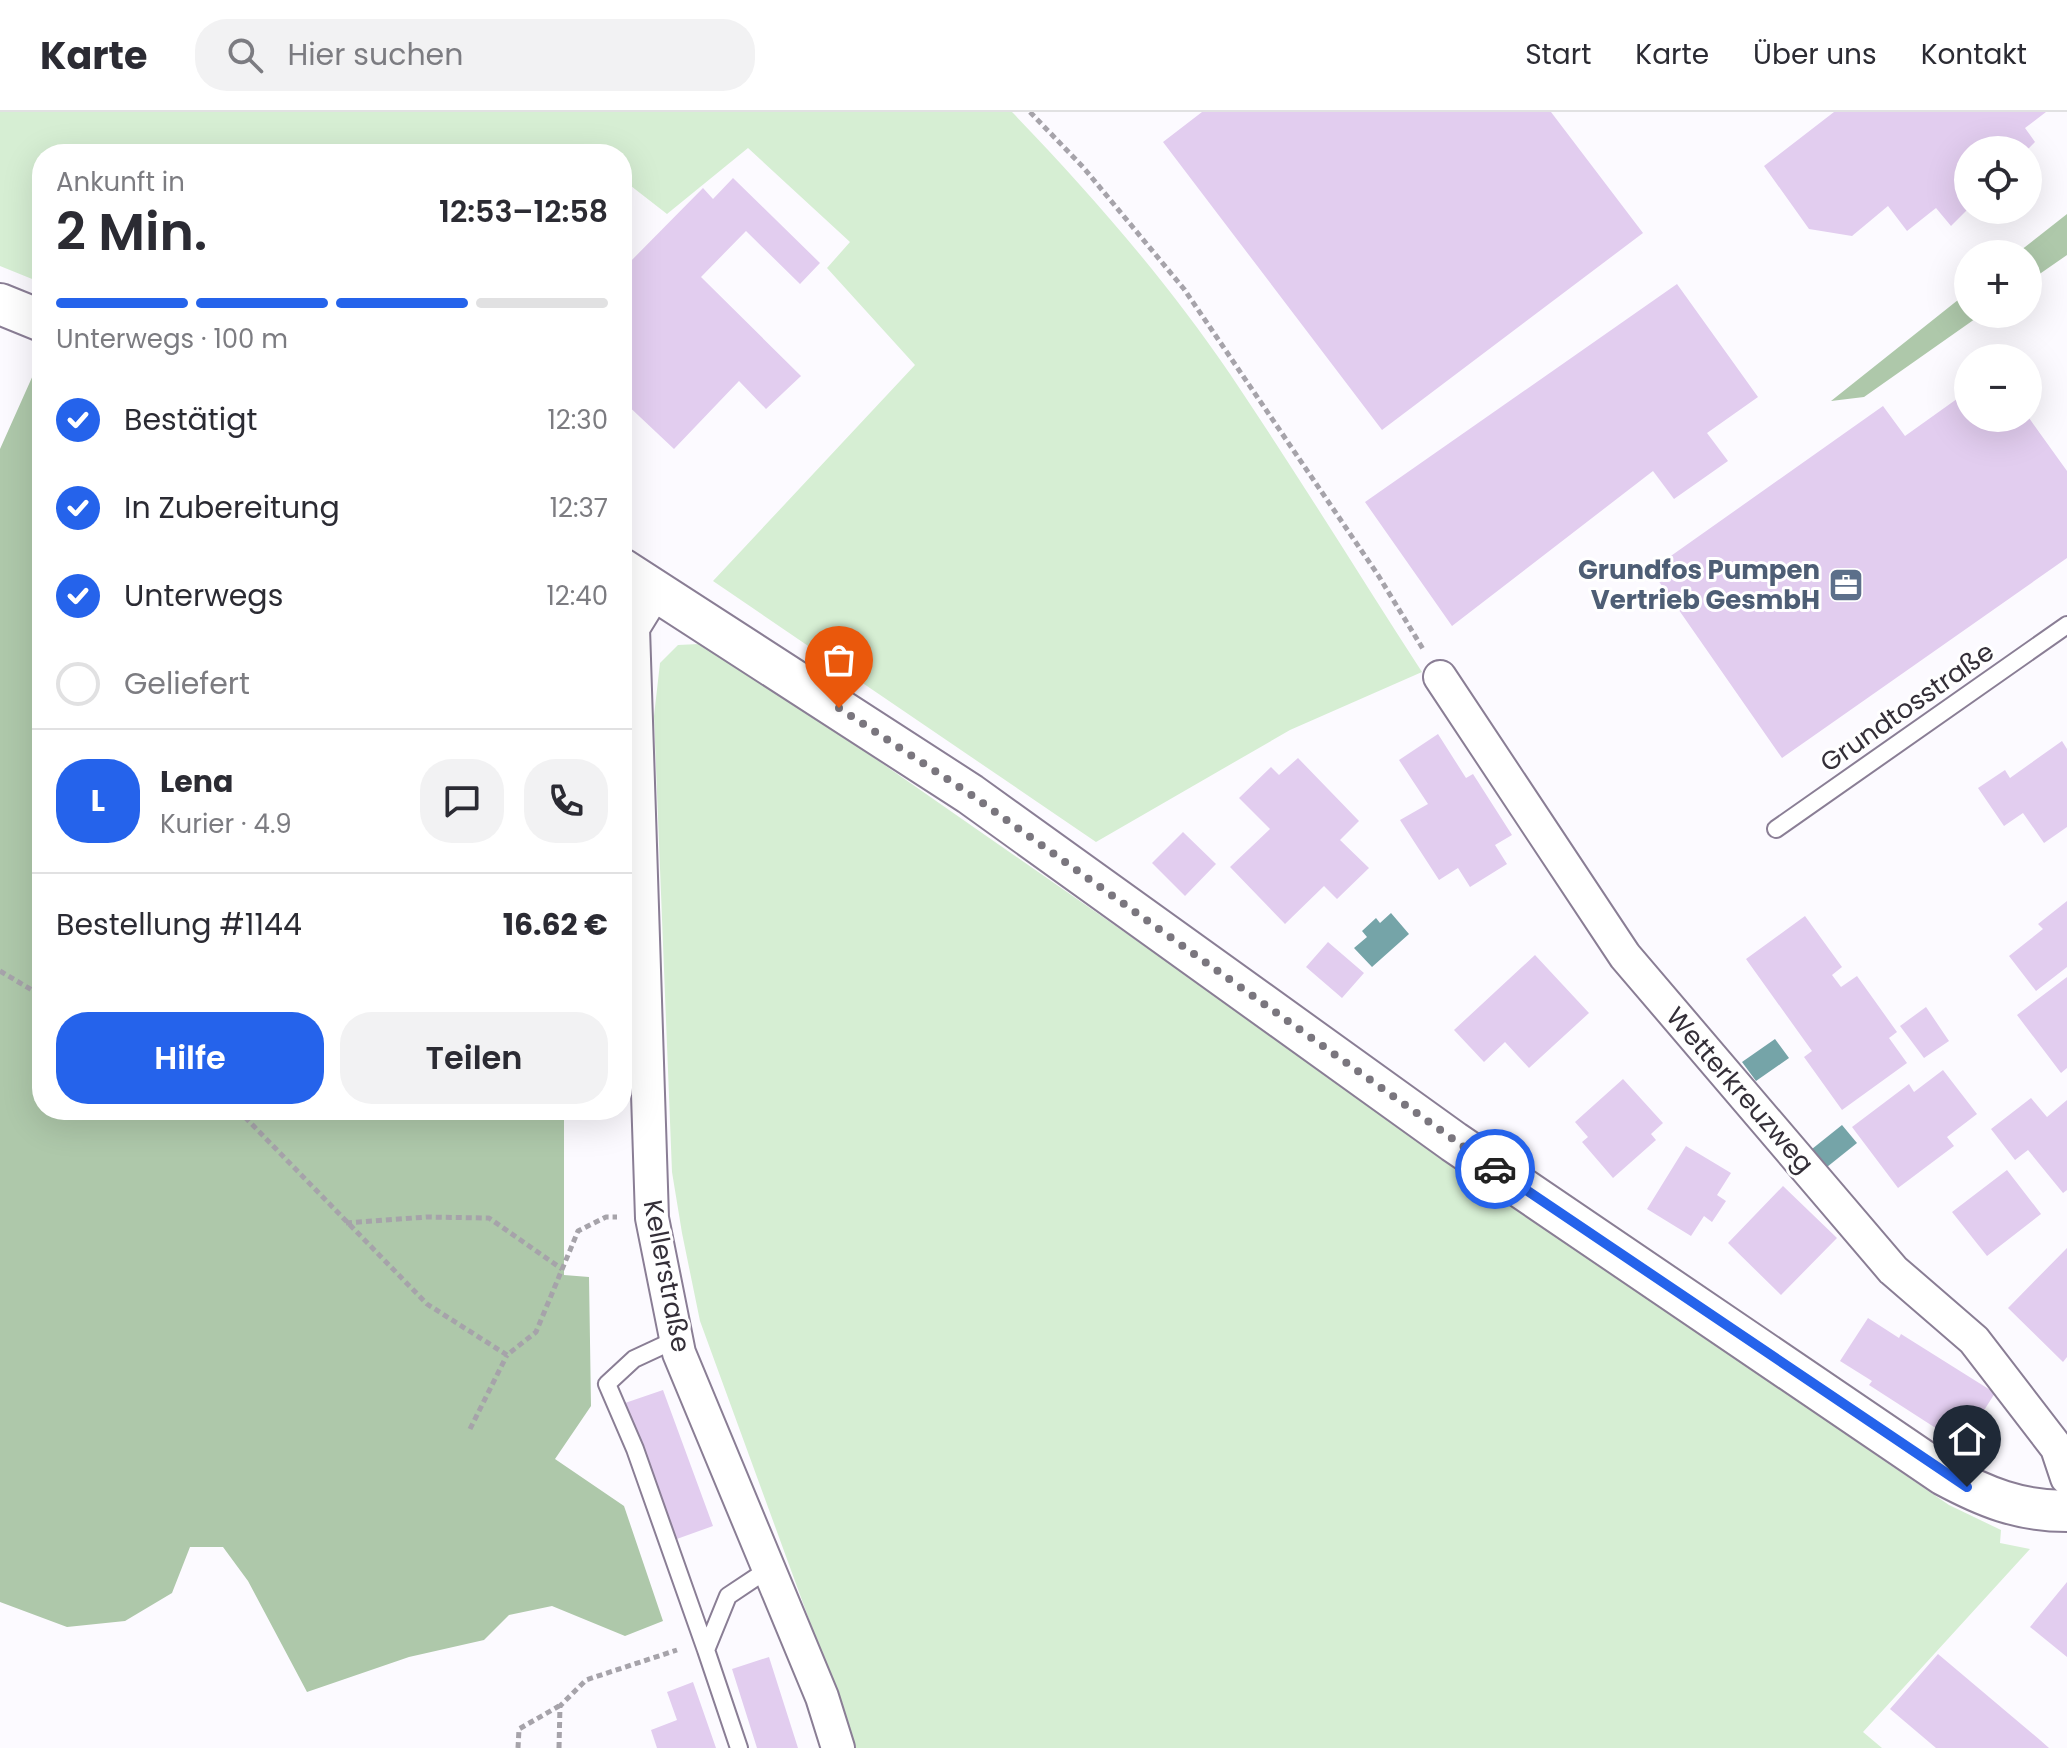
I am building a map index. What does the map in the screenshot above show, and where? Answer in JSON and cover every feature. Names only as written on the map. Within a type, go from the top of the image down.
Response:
[{"type":"street","points":[[0,304],[32,317]]},
{"type":"street","points":[[632,575],[970,794],[1454,1142],[1944,1475],[1991,1500],[2016,1507],[2067,1511]]},
{"type":"street","name":"Kellerstraße","points":[[657,589],[633,628],[652,1218],[679,1353],[822,1697],[838,1748]]},
{"type":"street","name":"Wetterkreuzweg","points":[[1440,677],[1625,956],[1893,1270],[1974,1340],[2057,1448],[2067,1478]]},
{"type":"lane","name":"Grundtosstraße","points":[[1776,829],[2067,625]]},
{"type":"lane","points":[[677,1339],[634,1359],[607,1384],[635,1449],[739,1748]]},
{"type":"lane","points":[[706,1650],[728,1596],[770,1568]]},
{"type":"path","points":[[1030,112],[1083,167],[1184,289],[1378,575],[1440,677]]},
{"type":"path","points":[[0,971],[32,990]]},
{"type":"path","points":[[247,1120],[427,1304],[507,1355]]},
{"type":"path","points":[[345,1223],[427,1217],[489,1218],[562,1269]]},
{"type":"path","points":[[470,1429],[507,1355],[536,1332],[578,1231],[606,1217],[652,1218]]},
{"type":"path","points":[[518,1748],[519,1729],[560,1706],[586,1680],[676,1650],[706,1650]]},
{"type":"path","points":[[559,1748],[560,1706]]},
{"type":"green space","points":[[0,112],[1012,112],[1127,238],[1205,339],[1279,448],[1422,672],[1290,730],[1096,842],[713,581],[915,365],[827,268],[850,242],[748,148],[667,214],[632,187],[632,144],[32,144],[32,279],[0,266]]},
{"type":"green space","points":[[2067,214],[2067,255],[2042,272],[2042,240],[2034,240]]},
{"type":"green space","points":[[1954,303],[1954,328],[1962,328],[1864,397],[1831,401]]},
{"type":"green space","points":[[32,377],[32,1120],[564,1120],[564,1275],[589,1277],[591,1406],[555,1459],[624,1506],[663,1621],[625,1636],[552,1606],[509,1615],[484,1640],[409,1657],[307,1692],[248,1581],[223,1547],[190,1547],[172,1593],[125,1621],[67,1627],[0,1602],[0,449]]},
{"type":"green space","points":[[699,644],[748,670],[1949,1505],[2001,1530],[2000,1543],[2030,1549],[1863,1732],[1882,1748],[856,1748],[700,1321],[672,1172],[654,716],[660,663],[678,645]]},
{"type":"water","points":[[1391,913],[1409,934],[1372,967],[1354,948],[1367,937],[1362,931],[1376,918],[1380,923]]},
{"type":"water","points":[[1775,1039],[1789,1058],[1756,1081],[1742,1062]]},
{"type":"water","points":[[1842,1125],[1857,1143],[1827,1167],[1812,1149]]},
{"type":"building","points":[[1202,112],[1551,112],[1643,233],[1382,430],[1163,142]]},
{"type":"building","points":[[1834,112],[2046,112],[2025,128],[2031,136],[1954,136],[1954,223],[1951,226],[1936,208],[1907,231],[1888,206],[1852,236],[1809,229],[1764,166]]},
{"type":"building","points":[[733,178],[820,263],[800,284],[746,231],[701,277],[801,376],[766,409],[739,381],[674,449],[632,409],[632,260],[703,188],[713,199]]},
{"type":"building","points":[[1677,284],[1758,397],[1707,433],[1728,461],[1674,499],[1653,471],[1452,626],[1365,502]]},
{"type":"building","points":[[1954,401],[1954,432],[2039,432],[2067,471],[2067,558],[1782,758],[1651,570],[1883,406],[1905,436]]},
{"type":"building","points":[[1438,734],[1466,778],[1473,774],[1512,835],[1495,845],[1507,864],[1470,887],[1458,868],[1439,880],[1400,820],[1428,804],[1399,760]]},
{"type":"building","points":[[2062,741],[2067,749],[2067,827],[2044,843],[2023,813],[2004,826],[1978,788],[2005,770],[2010,778]]},
{"type":"building","points":[[1298,758],[1359,821],[1340,840],[1369,868],[1337,899],[1324,886],[1285,924],[1230,867],[1270,829],[1239,798],[1271,767],[1279,775]]},
{"type":"building","points":[[1183,832],[1216,864],[1185,896],[1152,863]]},
{"type":"building","points":[[2067,901],[2067,967],[2036,991],[2009,956],[2043,929],[2038,924]]},
{"type":"building","points":[[1805,916],[1842,967],[1832,975],[1841,987],[1857,976],[1897,1032],[1889,1038],[1907,1063],[1842,1110],[1804,1057],[1812,1051],[1746,959]]},
{"type":"building","points":[[1328,942],[1364,973],[1342,998],[1306,967]]},
{"type":"building","points":[[1535,955],[1589,1013],[1529,1068],[1505,1042],[1484,1062],[1454,1030]]},
{"type":"building","points":[[2067,977],[2067,1068],[2061,1073],[2017,1015]]},
{"type":"building","points":[[1926,1007],[1949,1041],[1924,1058],[1900,1026]]},
{"type":"building","points":[[1943,1070],[1977,1114],[1947,1137],[1954,1146],[1898,1188],[1852,1127],[1909,1084],[1914,1092]]},
{"type":"building","points":[[1623,1079],[1663,1123],[1651,1134],[1656,1140],[1613,1178],[1582,1142],[1588,1137],[1575,1122]]},
{"type":"building","points":[[2031,1098],[2047,1117],[2067,1100],[2067,1190],[2063,1193],[2028,1150],[2015,1160],[1991,1129]]},
{"type":"building","points":[[1686,1146],[1731,1173],[1717,1195],[1726,1201],[1712,1222],[1704,1216],[1691,1236],[1647,1209]]},
{"type":"building","points":[[2007,1170],[2041,1214],[1987,1256],[1952,1212]]},
{"type":"building","points":[[1783,1186],[1837,1238],[1781,1295],[1728,1243]]},
{"type":"building","points":[[2067,1248],[2067,1357],[2063,1362],[2008,1308]]},
{"type":"building","points":[[1868,1318],[1899,1338],[1901,1334],[1995,1393],[1962,1445],[1869,1385],[1872,1381],[1840,1361]]},
{"type":"building","points":[[663,1390],[713,1526],[674,1540],[625,1403]]},
{"type":"building","points":[[2067,1582],[2067,1657],[2030,1627]]},
{"type":"building","points":[[1938,1654],[2049,1748],[1936,1748],[1890,1709]]},
{"type":"building","points":[[769,1657],[798,1748],[757,1748],[732,1669]]},
{"type":"building","points":[[693,1682],[716,1748],[657,1748],[651,1730],[677,1720],[667,1692]]},
{"type":"way so far","points":[[839,708],[970,794],[1495,1169]]},
{"type":"place","name":"Grundfos Pumpen Vertrieb GesmbH","points":[[1846,585]]},
{"type":"route","points":[[1495,1169],[1944,1475],[1967,1487]]}]
